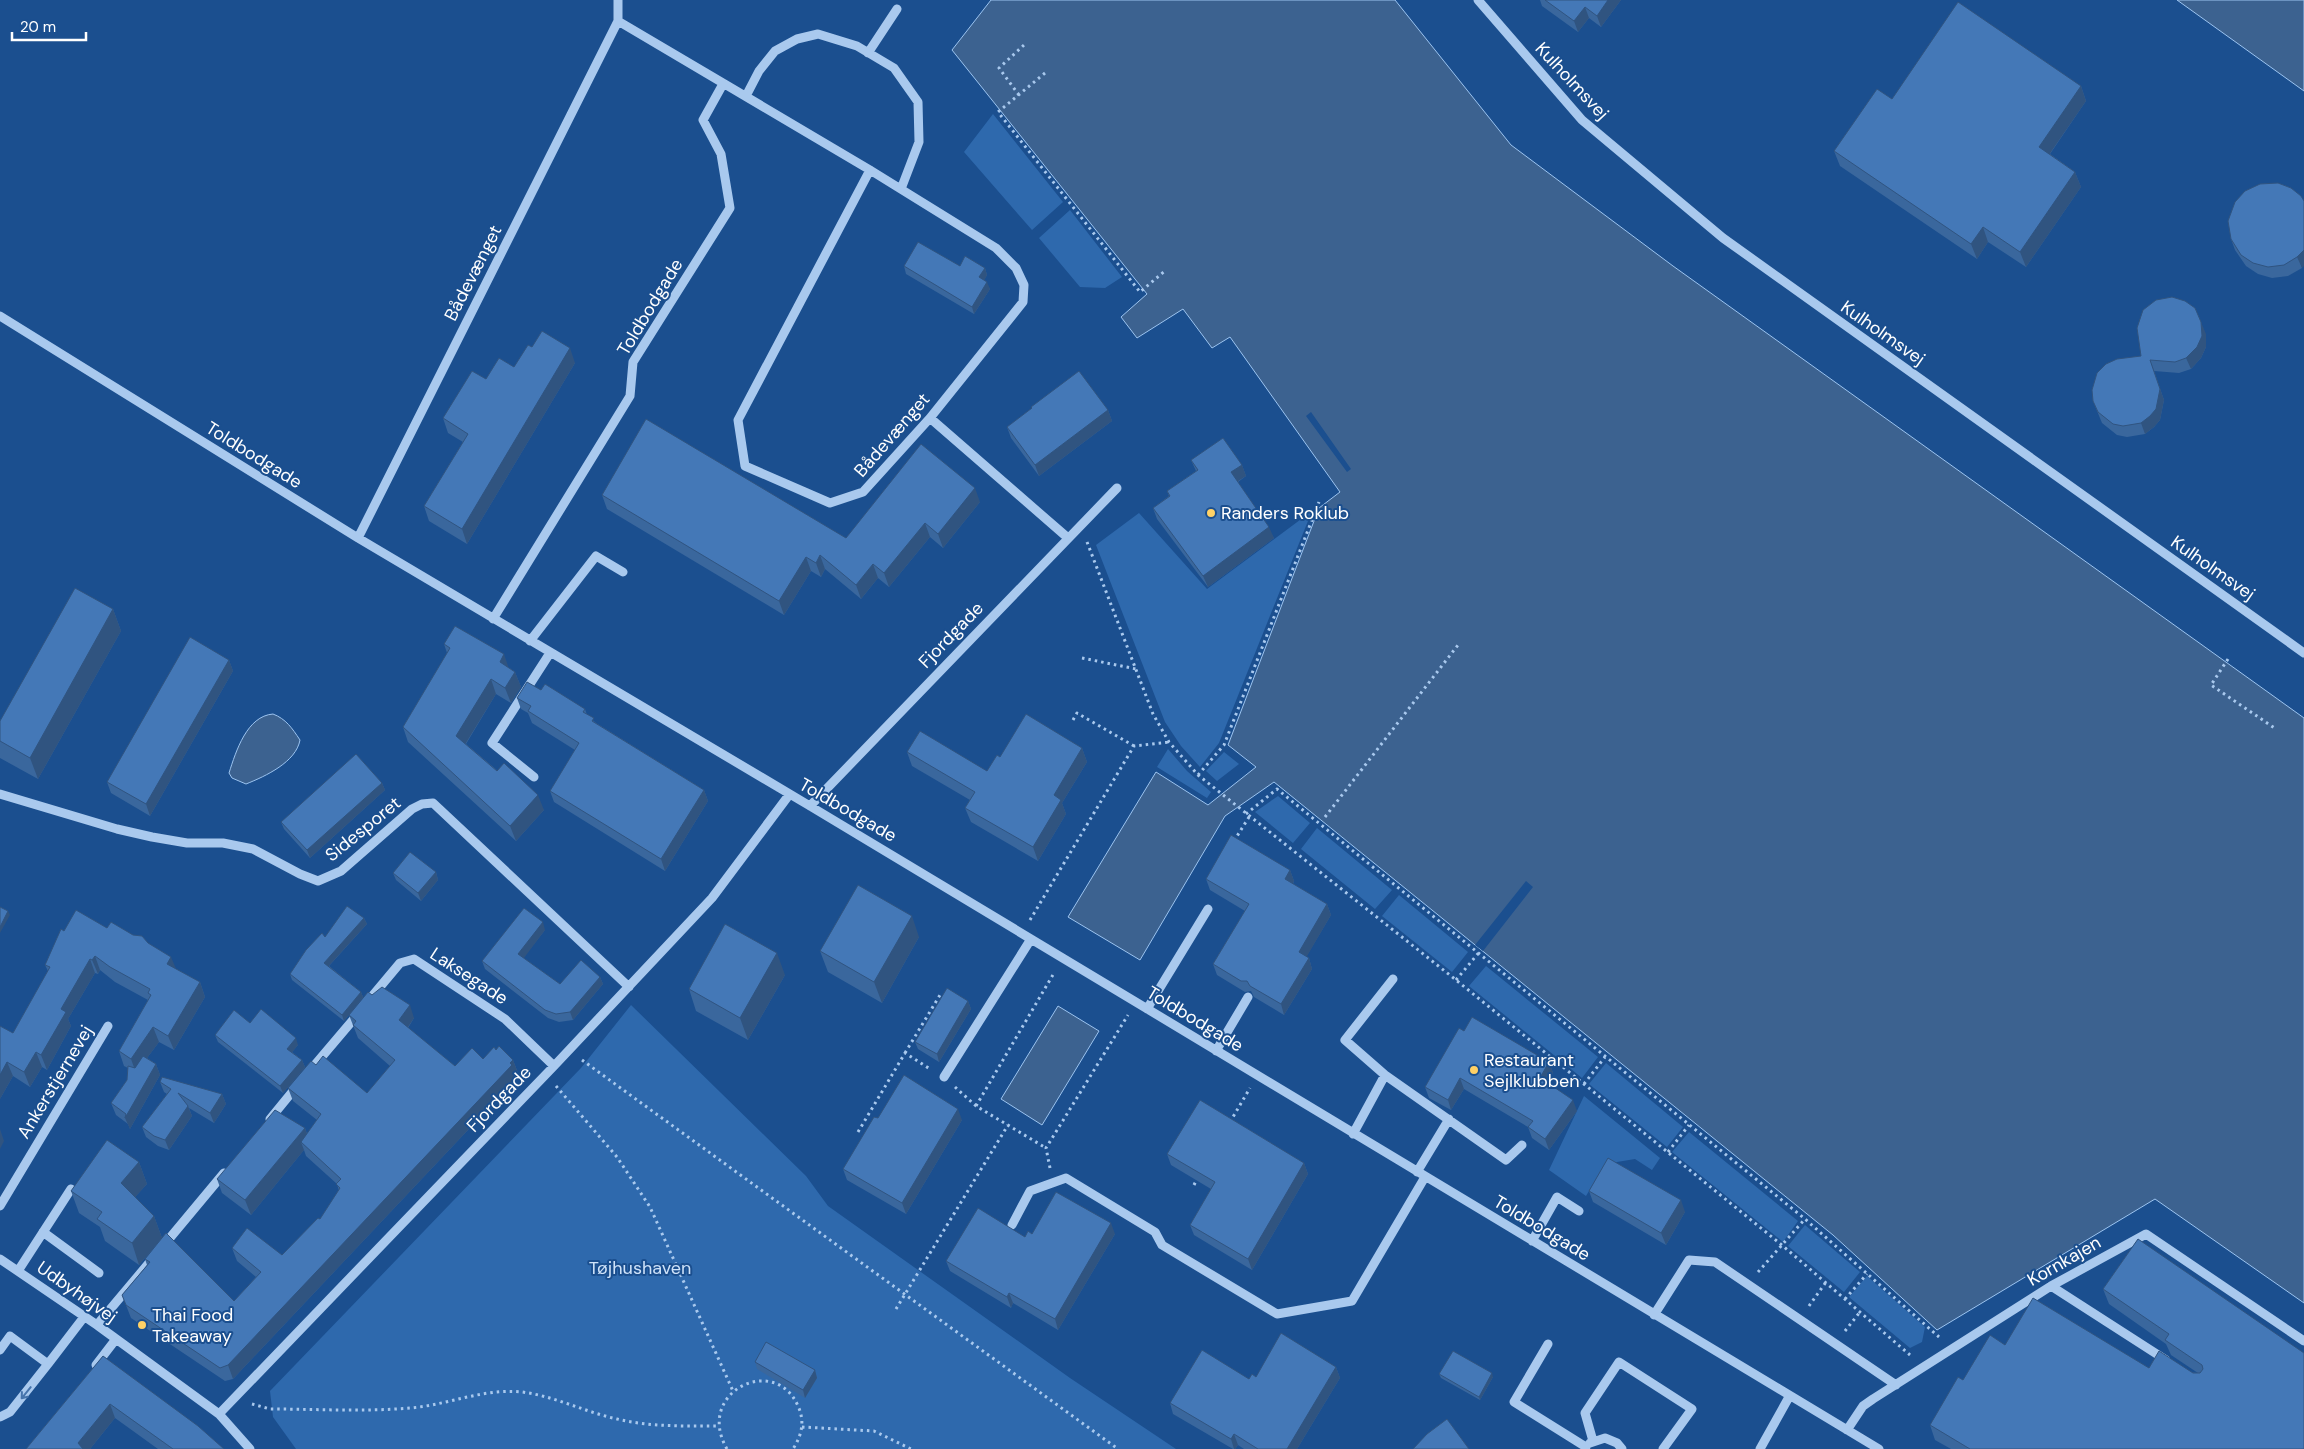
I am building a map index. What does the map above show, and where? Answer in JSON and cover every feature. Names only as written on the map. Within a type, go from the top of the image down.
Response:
[{"type":"street","name":"Bådevænget","points":[[358,538],[618,21],[618,0]]},
{"type":"street","name":"Kulholmsvej","points":[[1478,0],[1582,120],[1723,238],[2304,653]]},
{"type":"street","points":[[868,53],[898,9]]},
{"type":"street","name":"Bådevænget","points":[[618,21],[870,170],[996,248],[1016,268],[1024,285],[1023,302],[930,418],[863,492],[830,503],[745,466],[738,420],[870,170]]},
{"type":"street","points":[[746,96],[759,70],[775,51],[797,39],[818,34],[857,46],[894,68],[918,102],[919,142],[901,189]]},
{"type":"street","name":"Toldbodgade","points":[[493,619],[630,396],[633,362],[730,208],[721,154],[703,120],[723,84]]},
{"type":"street","name":"Toldbodgade","points":[[0,316],[358,538],[810,806],[1789,1397],[1879,1449]]},
{"type":"street","points":[[930,418],[1068,538]]},
{"type":"street","name":"Fjordgade","points":[[810,806],[1117,488]]},
{"type":"street","points":[[530,641],[596,556],[623,572]]},
{"type":"street","points":[[534,777],[492,743],[550,653]]},
{"type":"street","name":"Sidesporet","points":[[0,794],[117,829],[152,837],[187,843],[223,843],[252,849],[300,874],[318,881],[341,871],[412,809],[422,804],[433,803],[629,987]]},
{"type":"street","name":"Fjordgade","points":[[219,1414],[546,1075],[712,898],[789,795]]},
{"type":"street","points":[[1147,1009],[1208,909]]},
{"type":"street","points":[[944,1077],[1027,936]]},
{"type":"street","name":"Laksegade","points":[[261,1129],[400,963],[414,959],[505,1019],[554,1066]]},
{"type":"street","points":[[1393,979],[1345,1040],[1385,1076],[1506,1160],[1522,1145]]},
{"type":"street","points":[[1216,1051],[1248,998]]},
{"type":"street","name":"Ankerstjernevej","points":[[0,1206],[108,1026]]},
{"type":"street","points":[[1353,1134],[1385,1076]]},
{"type":"street","points":[[1012,1225],[1030,1191],[1066,1178],[1155,1232],[1162,1245],[1277,1314],[1352,1301],[1449,1119]]},
{"type":"street","points":[[97,1325],[230,1167]]},
{"type":"street","points":[[18,1271],[71,1189]]},
{"type":"street","points":[[1532,1241],[1557,1197],[1579,1211]]},
{"type":"street","points":[[43,1232],[100,1273]]},
{"type":"street","name":"Kornkajen","points":[[1847,1430],[1864,1406],[1924,1366],[2051,1286],[2146,1234],[2304,1341]]},
{"type":"street","name":"Udbyhøjvej","points":[[0,1259],[97,1325],[219,1414],[250,1449]]},
{"type":"street","points":[[1654,1315],[1689,1260],[1715,1262],[1896,1385]]},
{"type":"street","points":[[2051,1286],[2177,1367]]},
{"type":"street","points":[[0,1416],[10,1412],[84,1316]]},
{"type":"street","points":[[0,1350],[10,1336],[48,1364]]},
{"type":"street","points":[[87,1376],[116,1340]]},
{"type":"street","points":[[1548,1344],[1514,1402],[1586,1448],[1593,1441],[1606,1438],[1617,1443],[1622,1449]]},
{"type":"street","points":[[1593,1441],[1585,1413],[1619,1362],[1692,1410],[1663,1449]]},
{"type":"street","points":[[1760,1449],[1789,1397]]},
{"type":"path","points":[[1019,95],[999,68],[1024,45]]},
{"type":"path","points":[[1045,73],[998,112],[1140,292],[1166,270]]},
{"type":"path","points":[[1198,775],[1224,745],[1319,502]]},
{"type":"path","points":[[1077,528],[1090,547],[1153,714],[1169,742],[1198,775],[1456,980],[1668,1152],[1783,1246],[1924,1366]]},
{"type":"path","points":[[1324,817],[1458,645]]},
{"type":"path","points":[[1082,658],[1136,669]]},
{"type":"path","points":[[2228,659],[2211,685],[2276,729]]},
{"type":"path","points":[[1073,720],[1077,713],[1134,746],[1169,742]]},
{"type":"path","points":[[1027,936],[1134,746]]},
{"type":"path","points":[[1230,848],[1248,815],[1277,788],[1805,1219],[1952,1349]]},
{"type":"path","points":[[1456,980],[1481,950]]},
{"type":"path","points":[[976,1106],[1062,958]]},
{"type":"path","points":[[858,1132],[940,995]]},
{"type":"path","points":[[1054,1183],[1046,1148],[1136,1003]]},
{"type":"path","points":[[905,1053],[944,1077],[976,1106],[1046,1148]]},
{"type":"path","points":[[1584,1084],[1605,1057]]},
{"type":"path","points":[[585,1063],[1118,1449]]},
{"type":"path","points":[[546,1075],[617,1157],[650,1207],[733,1390]]},
{"type":"path","points":[[1228,1126],[1257,1076]]},
{"type":"path","points":[[896,1309],[1008,1125]]},
{"type":"path","points":[[1668,1152],[1689,1125]]},
{"type":"path","points":[[1194,1185],[1203,1168]]},
{"type":"path","points":[[1748,1283],[1783,1246],[1805,1219]]},
{"type":"path","points":[[1845,1299],[1867,1274]]},
{"type":"path","points":[[1800,1318],[1826,1282]]},
{"type":"path","points":[[1836,1343],[1860,1312]]},
{"type":"path","points":[[727,1449],[721,1439],[718,1426],[720,1413],[725,1401],[733,1390],[745,1383],[760,1381],[780,1386],[796,1400],[801,1413],[802,1427],[799,1440],[793,1449]]},
{"type":"path","points":[[232,1399],[270,1409],[411,1408],[468,1396],[522,1392],[540,1395],[577,1408],[638,1424],[718,1426]]},
{"type":"path","points":[[802,1427],[874,1431],[911,1449]]},
{"type":"green space","points":[[993,114],[1063,202],[1032,230],[964,152]]},
{"type":"green space","points":[[1070,210],[1122,277],[1105,288],[1080,287],[1039,238]]},
{"type":"green space","points":[[1312,511],[1219,743],[1200,767],[1181,746],[1165,722],[1096,545],[1139,513],[1207,589]]},
{"type":"green space","points":[[1168,749],[1187,771],[1211,792],[1207,798],[1157,767]]},
{"type":"green space","points":[[1224,752],[1239,764],[1217,781],[1206,771]]},
{"type":"green space","points":[[1278,796],[1310,823],[1293,843],[1255,812]]},
{"type":"green space","points":[[1317,828],[1392,890],[1375,909],[1301,849]]},
{"type":"green space","points":[[1399,895],[1468,952],[1452,972],[1382,916]]},
{"type":"green space","points":[[1486,966],[1598,1057],[1582,1078],[1469,986]]},
{"type":"green space","name":"Tøjhushaven","points":[[631,1005],[806,1176],[828,1206],[1070,1378],[1176,1449],[296,1449],[273,1417],[270,1391],[581,1068]]},
{"type":"green space","points":[[1606,1063],[1683,1127],[1667,1147],[1589,1084]]},
{"type":"green space","points":[[1584,1096],[1660,1158],[1652,1170],[1635,1159],[1605,1164],[1586,1196],[1549,1170]]},
{"type":"green space","points":[[1689,1132],[1798,1221],[1783,1242],[1672,1152]]},
{"type":"green space","points":[[1805,1225],[1860,1272],[1844,1292],[1788,1246]]},
{"type":"green space","points":[[1867,1276],[1925,1327],[1922,1342],[1910,1348],[1849,1297]]},
{"type":"shaded area","points":[[991,0],[1395,0],[1511,145],[1673,266],[2304,718],[2304,1303],[2155,1199],[1937,1330],[1833,1235],[1274,782],[1225,816],[1140,960],[1068,917],[1156,772],[1208,805],[1256,767],[1228,745],[1319,508],[1340,492],[1230,337],[1212,348],[1183,309],[1137,338],[1121,317],[1147,294],[952,50]]},
{"type":"shaded area","points":[[2177,0],[2304,0],[2304,91]]},
{"type":"shaded area","points":[[273,714],[285,721],[300,740],[293,755],[279,767],[246,784],[232,778],[229,773],[235,755],[249,728],[264,716]]},
{"type":"shaded area","points":[[1058,1006],[1099,1031],[1042,1125],[1001,1099]]},
{"type":"pier","points":[[1311,412],[1351,469],[1347,472],[1306,416]]},
{"type":"pier","points":[[1526,881],[1533,887],[1483,951],[1475,945]]},
{"type":"building","points":[[1545,0],[1608,0],[1597,16],[1585,7],[1574,21]]},
{"type":"building","points":[[1958,2],[2081,86],[2039,147],[2075,172],[2020,252],[1983,227],[1971,244],[1834,151],[1877,89],[1892,99]]},
{"type":"building","points":[[2278,183],[2291,188],[2304,201],[2304,250],[2284,265],[2268,267],[2253,263],[2241,255],[2231,239],[2228,221],[2235,202],[2245,191],[2260,184]]},
{"type":"building","points":[[918,242],[960,266],[965,256],[985,268],[979,277],[987,282],[972,307],[904,266]]},
{"type":"building","points":[[2172,297],[2185,301],[2195,308],[2201,322],[2202,336],[2197,347],[2186,358],[2175,362],[2150,360],[2160,389],[2156,409],[2141,423],[2123,426],[2113,424],[2098,412],[2093,401],[2092,390],[2097,373],[2106,364],[2117,359],[2141,356],[2137,328],[2143,310],[2156,300]]},
{"type":"building","points":[[542,331],[570,348],[462,529],[424,506],[468,434],[443,418],[472,371],[486,379],[499,358],[514,367],[528,345],[532,347]]},
{"type":"building","points":[[1079,371],[1108,410],[1035,465],[1007,427]]},
{"type":"building","points":[[646,419],[846,538],[921,444],[975,488],[938,534],[925,523],[884,573],[873,564],[856,585],[820,555],[816,563],[806,557],[779,601],[602,495]]},
{"type":"building","name":"Randers Roklub","points":[[1223,438],[1242,465],[1231,472],[1269,527],[1203,576],[1153,508],[1170,496],[1167,491],[1198,470],[1191,460]]},
{"type":"building","points":[[75,588],[113,609],[30,758],[0,741],[0,721]]},
{"type":"building","points":[[455,626],[504,654],[500,662],[515,672],[505,688],[491,679],[456,736],[497,771],[504,763],[538,795],[510,826],[403,727],[450,648],[444,644]]},
{"type":"building","points":[[190,637],[229,660],[146,804],[107,782]]},
{"type":"building","points":[[527,682],[541,690],[545,684],[585,709],[583,712],[594,718],[592,721],[704,790],[661,859],[550,791],[579,743],[528,711],[531,706],[517,698]]},
{"type":"building","points":[[1026,714],[1082,748],[1054,795],[1061,800],[1033,847],[965,808],[975,792],[907,752],[920,731],[987,771],[997,755],[1000,757]]},
{"type":"building","points":[[356,754],[382,783],[307,850],[281,822]]},
{"type":"building","points":[[1231,835],[1290,870],[1285,879],[1327,904],[1299,952],[1309,958],[1281,1004],[1250,986],[1247,981],[1241,981],[1213,964],[1249,904],[1206,879]]},
{"type":"building","points":[[410,852],[436,872],[418,893],[393,873]]},
{"type":"building","points":[[858,885],[912,916],[874,982],[820,951]]},
{"type":"building","points":[[347,906],[364,918],[324,963],[361,992],[342,1015],[290,974],[306,950],[322,933],[325,937]]},
{"type":"building","points":[[0,907],[8,911],[0,927]]},
{"type":"building","points":[[524,908],[543,922],[518,954],[560,984],[581,960],[600,977],[570,1012],[556,1014],[545,1010],[482,961]]},
{"type":"building","points":[[76,910],[107,928],[111,922],[133,935],[142,936],[148,943],[171,957],[167,964],[200,982],[168,1036],[153,1027],[131,1059],[119,1051],[151,995],[148,993],[150,989],[110,967],[95,956],[92,960],[90,959],[61,1009],[66,1012],[41,1055],[36,1052],[24,1072],[7,1062],[0,1075],[0,1026],[13,1033],[50,967],[45,965],[61,929],[64,931]]},
{"type":"building","points":[[725,924],[777,953],[740,1018],[689,989]]},
{"type":"building","points":[[382,987],[410,1005],[399,1020],[455,1066],[472,1048],[483,1059],[494,1047],[496,1050],[499,1046],[513,1060],[510,1063],[512,1065],[228,1365],[220,1368],[126,1305],[122,1295],[150,1262],[145,1259],[166,1233],[234,1301],[261,1272],[232,1248],[247,1228],[282,1255],[318,1218],[320,1219],[340,1188],[336,1184],[341,1179],[301,1142],[321,1114],[288,1088],[311,1061],[316,1065],[323,1056],[367,1093],[395,1060],[353,1025],[356,1021],[349,1015],[368,992],[372,995]]},
{"type":"building","points":[[947,988],[968,1001],[937,1054],[915,1042]]},
{"type":"building","points":[[261,1009],[296,1038],[287,1049],[302,1060],[280,1086],[215,1035],[234,1010],[250,1023]]},
{"type":"building","points":[[1472,1017],[1549,1062],[1541,1076],[1542,1079],[1573,1100],[1545,1139],[1528,1127],[1533,1121],[1460,1078],[1448,1100],[1425,1087],[1459,1028],[1464,1031]]},
{"type":"building","points":[[143,1056],[156,1064],[125,1118],[126,1114],[111,1103],[127,1080],[128,1066],[135,1068]]},
{"type":"building","points":[[904,1075],[958,1109],[902,1203],[843,1169],[874,1117],[878,1118]]},
{"type":"building","points":[[162,1077],[222,1094],[210,1113],[178,1093],[188,1106],[165,1140],[154,1136],[142,1127],[171,1089],[160,1082]]},
{"type":"building","points":[[1200,1100],[1304,1163],[1248,1259],[1190,1225],[1215,1182],[1167,1154]]},
{"type":"building","points":[[275,1110],[305,1128],[245,1200],[217,1179]]},
{"type":"building","points":[[107,1140],[139,1162],[121,1183],[154,1216],[132,1243],[97,1219],[102,1212],[71,1191]]},
{"type":"building","points":[[1608,1158],[1681,1200],[1661,1233],[1589,1191]]},
{"type":"building","points":[[1056,1192],[1111,1223],[1055,1319],[1009,1293],[1007,1297],[946,1261],[978,1208],[1025,1237],[1028,1231],[1032,1234]]},
{"type":"building","points":[[2138,1239],[2304,1353],[2304,1449],[1970,1449],[1930,1425],[1958,1377],[1963,1380],[1990,1335],[2005,1345],[2033,1298],[2149,1368],[2159,1351],[2193,1373],[2200,1373],[2203,1369],[2202,1365],[2165,1340],[2169,1334],[2103,1289]]},
{"type":"building","points":[[1281,1333],[1336,1367],[1287,1449],[1258,1449],[1234,1434],[1231,1439],[1170,1403],[1202,1350],[1249,1379],[1252,1374],[1256,1377]]},
{"type":"building","points":[[766,1342],[815,1370],[803,1390],[755,1362]]},
{"type":"building","points":[[1453,1351],[1492,1373],[1479,1397],[1439,1374]]},
{"type":"building","points":[[103,1356],[198,1426],[224,1449],[173,1449],[110,1404],[78,1443],[83,1449],[26,1449]]},
{"type":"building","points":[[1447,1419],[1469,1449],[1413,1449],[1427,1434]]},
{"type":"place","name":"Randers Roklub","points":[[1211,513]]},
{"type":"place","name":"Restaurant Sejlklubben","points":[[1474,1070]]},
{"type":"place","name":"Thai Food Takeaway","points":[[142,1325]]}]
